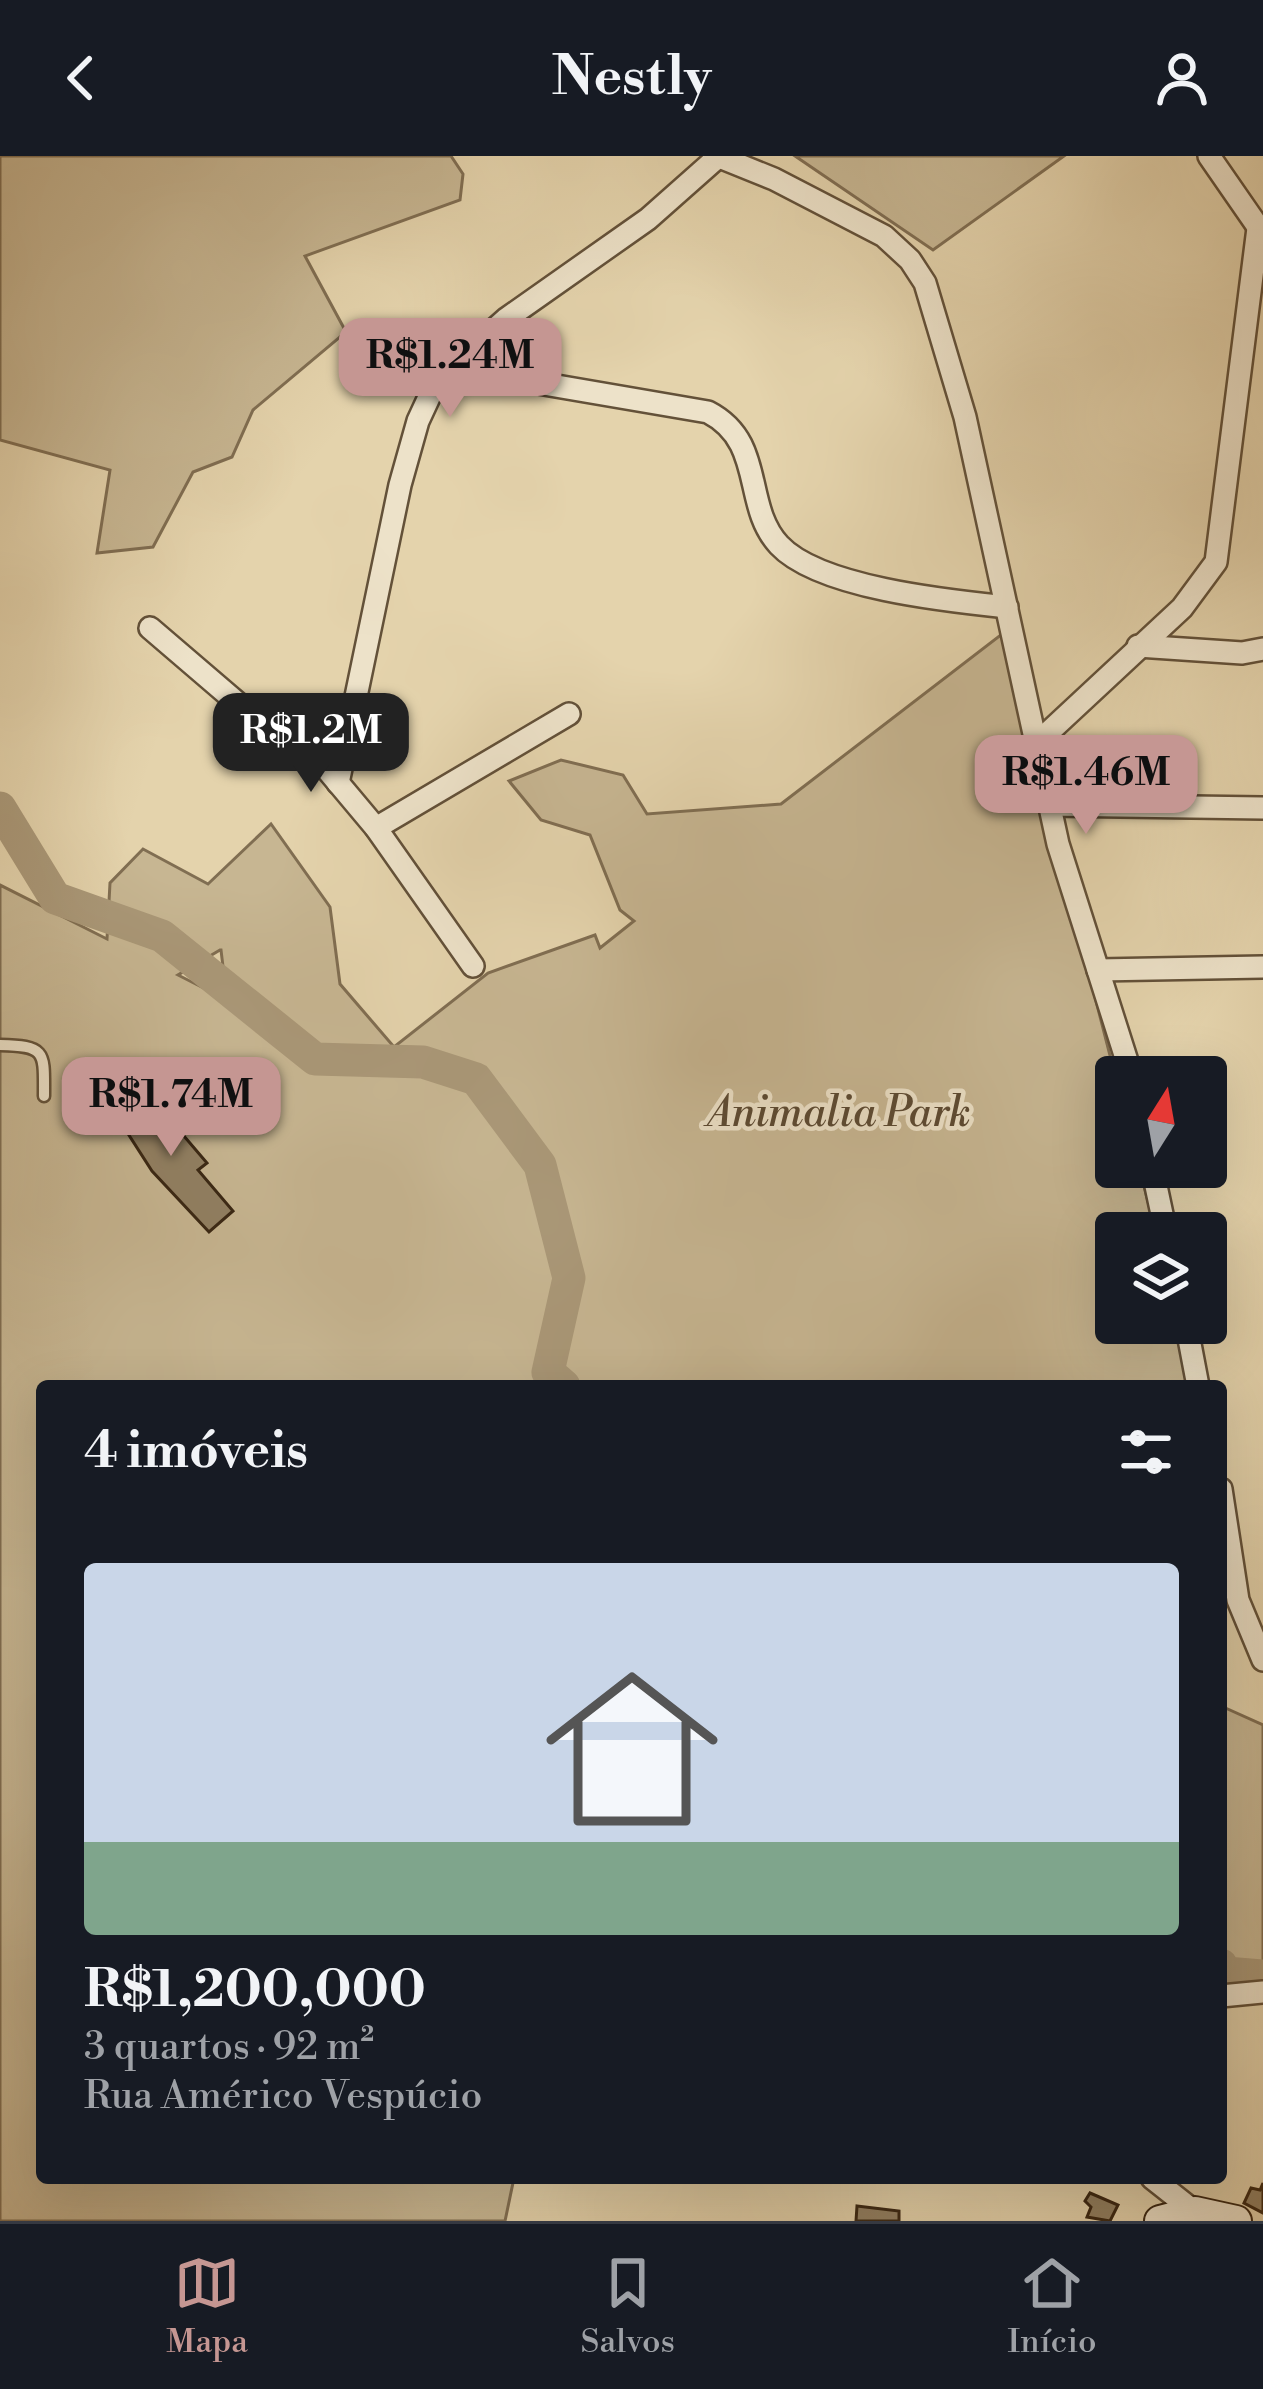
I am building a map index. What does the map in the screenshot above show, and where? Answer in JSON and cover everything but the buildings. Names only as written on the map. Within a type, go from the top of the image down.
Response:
[{"type":"street","points":[[338,783],[411,444],[430,393],[506,319],[648,219],[718,156],[835,208],[884,236],[910,260],[925,283],[964,417],[1048,806],[1125,1056]]},
{"type":"street","points":[[1037,742],[1182,608],[1216,562],[1261,231],[1208,156]]},
{"type":"street","points":[[452,368],[708,412],[738,435],[769,527],[777,543],[802,564],[862,583],[1007,607]]},
{"type":"street","points":[[150,628],[262,724],[314,758],[338,783],[376,828],[473,966]]},
{"type":"street","points":[[1138,646],[1242,653],[1263,649]]},
{"type":"street","points":[[376,828],[569,714]]},
{"type":"street","points":[[1048,806],[1263,808]]},
{"type":"street","points":[[1098,970],[1263,968]]},
{"type":"street","points":[[1190,1344],[1197,1380]]},
{"type":"street","points":[[1227,1528],[1238,1600],[1263,1660]]},
{"type":"street","points":[[1227,1995],[1263,1992]]},
{"type":"street","points":[[1160,2184],[1195,2212],[1236,2221]]},
{"type":"street","points":[[1160,2221],[1195,2212]]},
{"type":"lane","points":[[0,1045],[40,1050],[44,1096]]},
{"type":"green space","points":[[0,156],[451,156],[463,174],[460,200],[305,256],[346,332],[253,410],[232,457],[193,472],[153,547],[97,553],[110,470],[0,440]]},
{"type":"green space","points":[[795,156],[1064,156],[933,250]]},
{"type":"green space","name":"Animalia Park","points":[[1002,634],[1110,1056],[1095,1056],[1095,1188],[1144,1188],[1151,1212],[1095,1212],[1095,1344],[1184,1344],[1193,1380],[36,1380],[36,2184],[513,2184],[505,2221],[0,2221],[0,885],[107,939],[110,883],[143,849],[208,884],[271,824],[330,907],[340,984],[394,1047],[488,973],[595,935],[600,948],[634,921],[620,910],[590,835],[541,820],[509,781],[561,760],[623,775],[647,814],[781,804]],"holes":[[[221,950],[227,1000],[178,975]]]},
{"type":"green space","points":[[1227,1709],[1263,1725],[1263,1976],[1227,1973]]},
{"type":"waterway","points":[[0,808],[55,898],[162,936],[315,1059],[423,1062],[476,1079],[540,1165],[569,1278],[548,1372],[557,1380]]},
{"type":"waterway","points":[[1227,1973],[1263,1976]]}]
